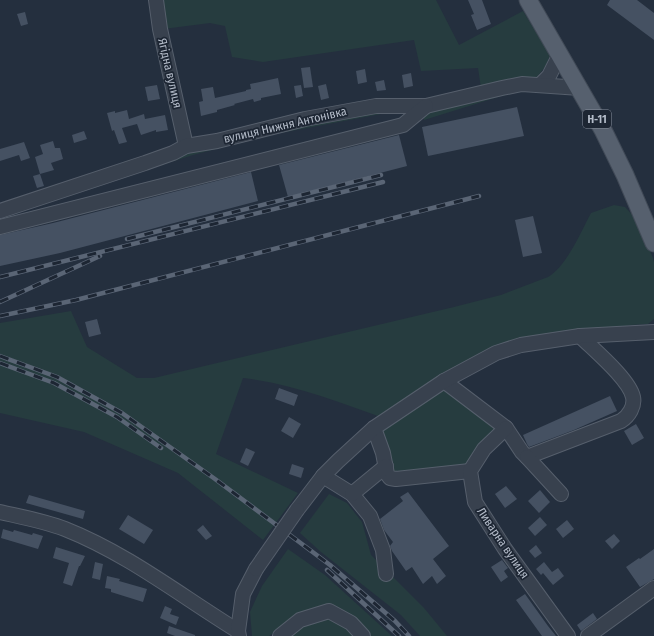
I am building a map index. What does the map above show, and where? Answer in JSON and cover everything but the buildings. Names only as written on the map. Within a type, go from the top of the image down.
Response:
[{"type":"main road","name":"Н-11","points":[[528,0],[603,130],[654,243]]},
{"type":"street","name":"Ягідна вулиця","points":[[156,0],[160,29],[186,146]]},
{"type":"street","points":[[540,85],[549,76],[560,54]]},
{"type":"street","name":"вулиця Нижня Антонівка","points":[[0,211],[145,163],[173,153],[186,146],[205,144],[305,119],[376,106],[426,106],[522,84],[580,88]]},
{"type":"street","points":[[0,227],[403,125],[426,106]]},
{"type":"street","points":[[0,512],[65,529],[114,552],[152,574],[239,634],[243,594],[256,569],[297,510],[323,476],[374,428],[444,381],[496,353],[522,345],[580,336],[654,332]]},
{"type":"street","points":[[527,457],[621,421],[628,415],[633,407],[634,398],[630,389],[580,336]]},
{"type":"street","points":[[444,381],[506,428],[522,452],[561,494]]},
{"type":"street","points":[[374,428],[384,453],[387,474],[390,478],[396,479],[470,471],[484,449],[506,428]]},
{"type":"street","points":[[352,494],[386,466]]},
{"type":"street","name":"Ливарна вулиця","points":[[470,471],[475,502],[506,549],[568,636]]},
{"type":"street","points":[[323,476],[352,494],[370,516],[383,550],[386,574]]},
{"type":"street","points":[[588,636],[654,588]]},
{"type":"street","points":[[280,636],[300,620],[329,611],[351,623],[363,636]]},
{"type":"green space","points":[[159,0],[436,0],[459,45],[523,11],[550,55],[546,66],[535,79],[481,88],[478,68],[421,71],[414,40],[263,62],[232,57],[225,26],[210,23],[163,29]]},
{"type":"green space","points":[[522,91],[424,120],[424,115],[427,109]]},
{"type":"green space","points":[[407,109],[265,136],[193,155],[0,216],[187,150],[340,115]]},
{"type":"green space","points":[[614,205],[625,207],[637,220],[653,258],[654,319],[648,324],[631,325],[580,336],[521,345],[444,381],[506,428],[470,471],[396,479],[374,428],[386,419],[298,389],[243,378],[216,454],[298,493],[263,540],[178,473],[84,432],[0,413],[0,323],[71,311],[87,347],[137,378],[154,378],[501,295],[548,277],[555,272],[567,257],[591,213]]},
{"type":"green space","points":[[329,494],[347,503],[362,522],[371,555],[424,608],[447,636],[420,636],[401,615],[321,552],[300,533]]},
{"type":"green space","points":[[288,549],[325,575],[392,636],[369,636],[355,620],[297,616],[269,636],[252,636],[250,612],[262,586]]},
{"type":"green space","points":[[328,616],[349,626],[357,636],[288,636],[303,624]]},
{"type":"railway","points":[[127,239],[381,175]]},
{"type":"railway","points":[[0,277],[383,182]]},
{"type":"railway","points":[[0,316],[76,300],[479,196]]},
{"type":"railway","points":[[0,302],[100,256]]},
{"type":"railway","points":[[0,356],[57,377],[122,413],[215,479],[330,565],[395,621],[409,636]]},
{"type":"railway","points":[[0,363],[54,383],[117,417],[161,448]]},
{"type":"railway","points":[[327,570],[399,636]]}]
